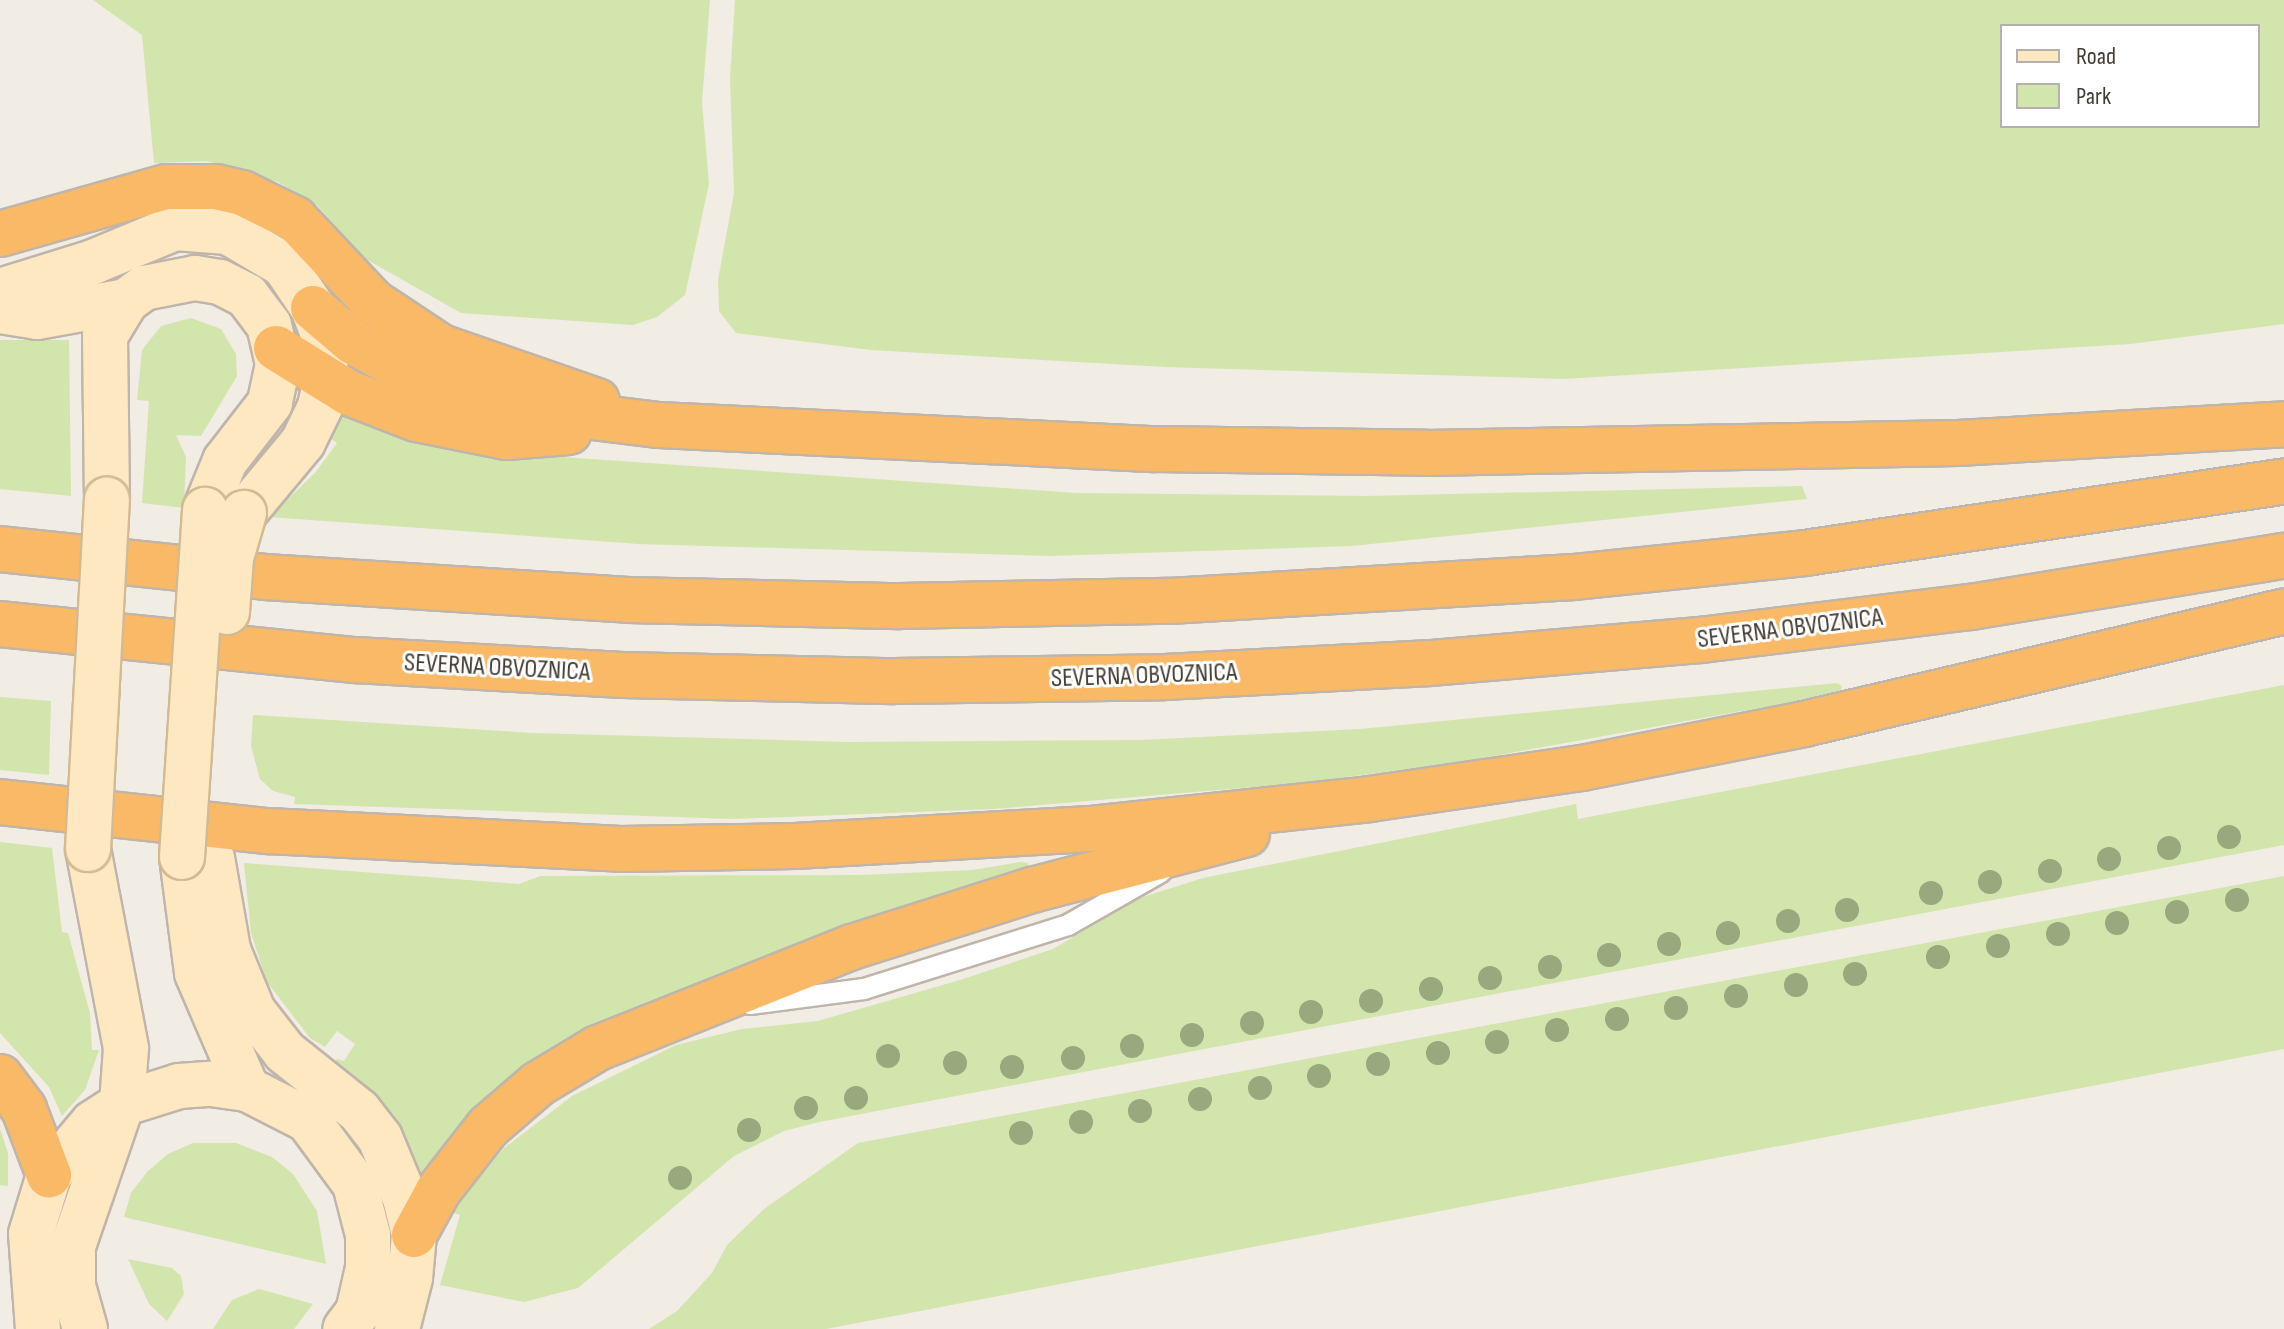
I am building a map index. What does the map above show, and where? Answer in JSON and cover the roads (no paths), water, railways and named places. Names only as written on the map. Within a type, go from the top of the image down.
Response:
[{"type":"highway","points":[[0,234],[166,187],[216,187],[242,193],[295,219],[373,302],[441,347],[659,425]]},
{"type":"highway","points":[[313,308],[353,342],[425,381],[528,409],[659,425],[1154,449],[1428,453],[1958,443],[2284,424]]},
{"type":"highway","points":[[276,348],[326,380],[394,412],[507,437],[659,425]]},
{"type":"highway","points":[[0,549],[265,577],[628,600],[900,606],[1169,601],[1573,577],[1805,553],[2284,481]]},
{"type":"highway","name":"SEVERNA OBVOZNICA","points":[[0,624],[197,646],[501,669],[894,681],[1165,677],[1431,663],[1701,640],[1971,607],[2284,556]]},
{"type":"highway","points":[[0,802],[268,831],[621,849],[795,846],[1061,831],[1369,799],[1582,768],[1804,724],[2284,611]]},
{"type":"highway","points":[[414,1235],[464,1156],[488,1127],[538,1084],[598,1048],[679,1013],[852,947],[1032,890],[1208,845],[1369,799]]},
{"type":"highway","points":[[0,1077],[24,1109],[46,1184]]},
{"type":"main road","points":[[0,291],[93,262],[143,237],[201,227],[258,246],[284,265],[313,308],[324,337],[326,380],[320,407],[303,442],[224,512]]},
{"type":"main road","points":[[0,311],[37,317],[126,301],[169,280],[220,282],[260,309],[276,348],[276,383],[270,403],[225,461],[224,512],[231,558],[207,687],[197,858],[197,973],[247,1089]]},
{"type":"main road","points":[[85,1329],[73,1286],[73,1246],[85,1200],[122,1104],[123,1015],[88,849],[107,500],[105,336],[126,301]]},
{"type":"main road","points":[[197,858],[228,950],[253,1011],[285,1052],[359,1111],[380,1138],[405,1198],[414,1235],[410,1278],[375,1323]]},
{"type":"main road","points":[[38,1329],[15,1248],[46,1184],[93,1123],[122,1104],[179,1086],[247,1089],[308,1120],[342,1162],[363,1206],[375,1323]]}]
